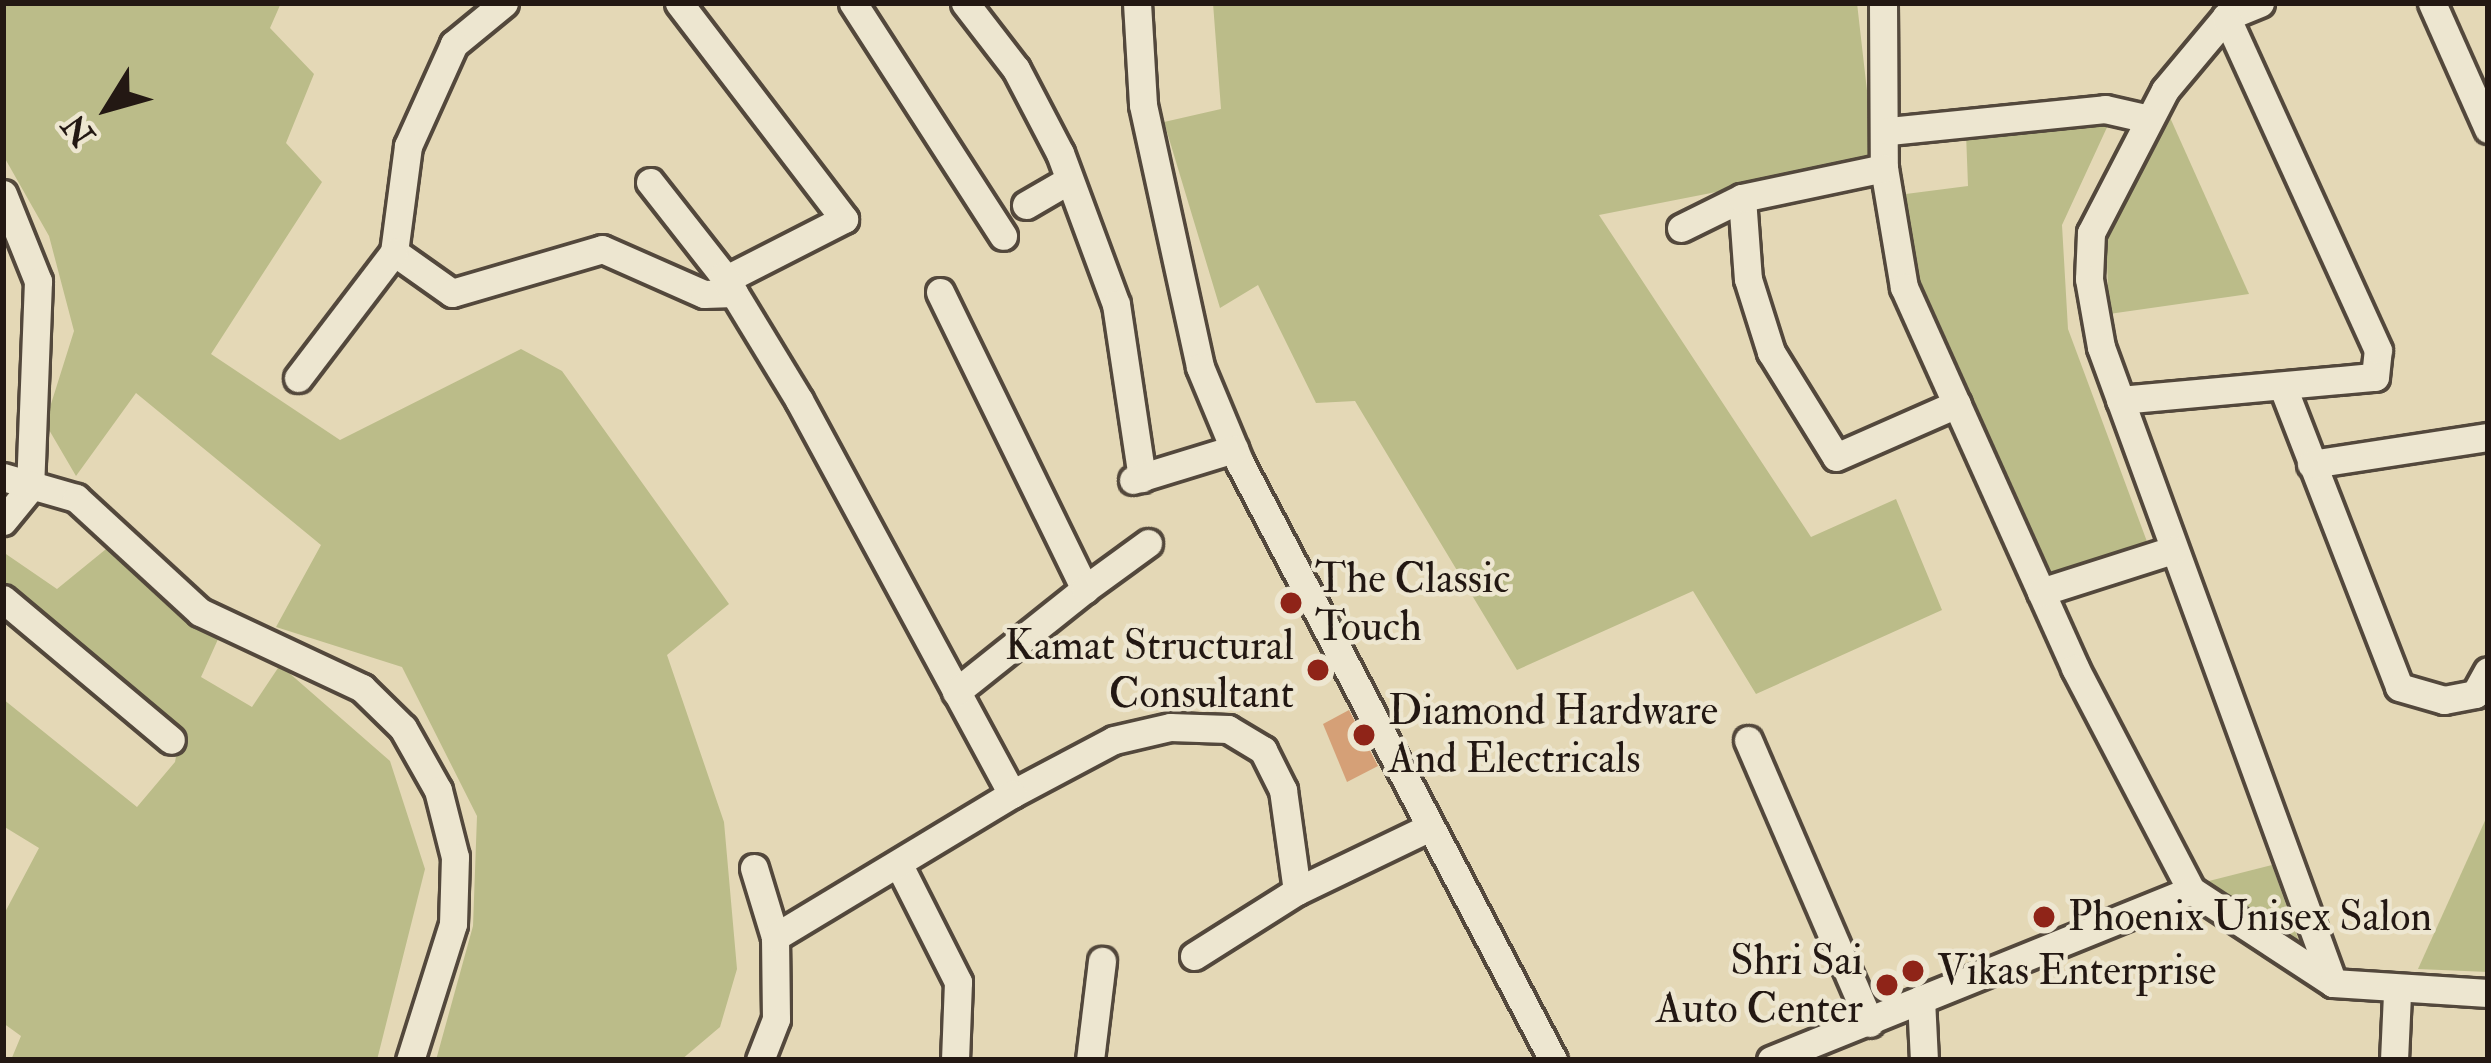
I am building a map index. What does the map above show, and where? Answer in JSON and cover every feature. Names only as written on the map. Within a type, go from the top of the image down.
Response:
[{"type":"street","points":[[298,378],[394,253],[408,146],[454,44],[504,3]]},
{"type":"street","points":[[394,253],[452,293],[602,250],[704,294],[730,286],[844,219],[679,3]]},
{"type":"street","points":[[854,3],[1003,236]]},
{"type":"street","points":[[965,3],[1016,69],[1070,180],[1124,336],[1138,479],[1234,448]]},
{"type":"street","points":[[1137,3],[1144,105],[1196,345],[1234,448],[1552,1060]]},
{"type":"street","points":[[1883,3],[1888,131],[1884,168],[1904,286],[2041,592],[2191,890],[2333,983],[2397,994],[2488,993]]},
{"type":"street","points":[[2260,3],[2226,17],[2149,119],[2091,233],[2089,279],[2120,400],[2333,983]]},
{"type":"street","points":[[2432,3],[2488,129]]},
{"type":"street","points":[[2120,400],[2284,390],[2375,377],[2378,350],[2226,17]]},
{"type":"street","points":[[1888,131],[2105,109],[2149,119]]},
{"type":"street","points":[[1681,228],[1742,198],[1884,168]]},
{"type":"street","points":[[1026,205],[1070,180]]},
{"type":"street","points":[[650,182],[730,286],[1012,794]]},
{"type":"street","points":[[3,194],[38,281],[31,488],[3,521]]},
{"type":"street","points":[[1742,198],[1748,279],[1771,352],[1835,458],[1957,404]]},
{"type":"street","points":[[940,292],[1085,590]]},
{"type":"street","points":[[2284,390],[2399,686],[2444,700],[2474,694],[2488,671]]},
{"type":"street","points":[[2311,464],[2488,437]]},
{"type":"street","points":[[3,478],[76,498],[200,612],[362,688],[404,728],[438,790],[454,857],[453,924],[410,1060]]},
{"type":"street","points":[[956,692],[1148,543]]},
{"type":"street","points":[[2041,592],[2173,550]]},
{"type":"street","points":[[3,599],[171,740]]},
{"type":"street","points":[[775,938],[1012,794],[1114,740],[1169,727],[1228,728],[1263,750],[1283,790],[1297,891]]},
{"type":"street","points":[[1748,740],[1870,1023]]},
{"type":"street","points":[[1194,956],[1297,891],[1430,827]]},
{"type":"street","points":[[899,865],[958,982],[955,1060]]},
{"type":"street","points":[[754,868],[775,938],[776,1019],[760,1060]]},
{"type":"street","points":[[1771,1060],[2191,890]]},
{"type":"street","points":[[1090,1060],[1102,961]]},
{"type":"street","points":[[2395,1060],[2397,994]]},
{"type":"street","points":[[1921,999],[1924,1060]]},
{"type":"green space","points":[[3,3],[281,3],[270,28],[314,74],[286,143],[322,182],[211,354],[340,440],[521,349],[562,371],[729,604],[667,655],[724,822],[737,969],[720,1027],[681,1060],[436,1060],[473,926],[477,816],[402,667],[276,627],[321,545],[136,393],[76,476],[45,423],[74,331],[49,236],[3,155]]},
{"type":"green space","points":[[1213,3],[1857,3],[1875,161],[1599,215],[1811,537],[1896,499],[1942,610],[1756,694],[1693,591],[1517,670],[1355,401],[1316,403],[1258,285],[1220,308],[1164,122],[1221,109]]},
{"type":"green space","points":[[2168,113],[2249,294],[2109,314],[2106,235]]},
{"type":"green space","points":[[2109,123],[2062,225],[2068,329],[2149,547],[2049,581],[1916,296],[1898,195],[1968,186],[1966,133]]},
{"type":"green space","points":[[111,545],[219,637],[201,677],[252,707],[280,665],[390,761],[425,869],[377,1060],[11,1060],[21,1036],[3,1023],[3,916],[39,848],[3,826],[3,699],[137,807],[175,762],[181,729],[3,582],[3,552],[57,589]]},
{"type":"green space","points":[[2488,814],[2488,972],[2418,969]]},
{"type":"green space","points":[[2272,865],[2306,961],[2201,883]]},
{"type":"building","points":[[1349,710],[1378,766],[1347,782],[1323,724]]},
{"type":"place","name":"The Classic Touch","points":[[1291,603]]},
{"type":"place","name":"Kamat Structural Consultant","points":[[1318,670]]},
{"type":"place","name":"Diamond Hardware And Electricals","points":[[1364,735]]},
{"type":"place","name":"Phoenix Unisex Salon","points":[[2044,917]]},
{"type":"place","name":"Vikas Enterprise","points":[[1913,971]]},
{"type":"place","name":"Shri Sai Auto Center","points":[[1887,985]]}]
